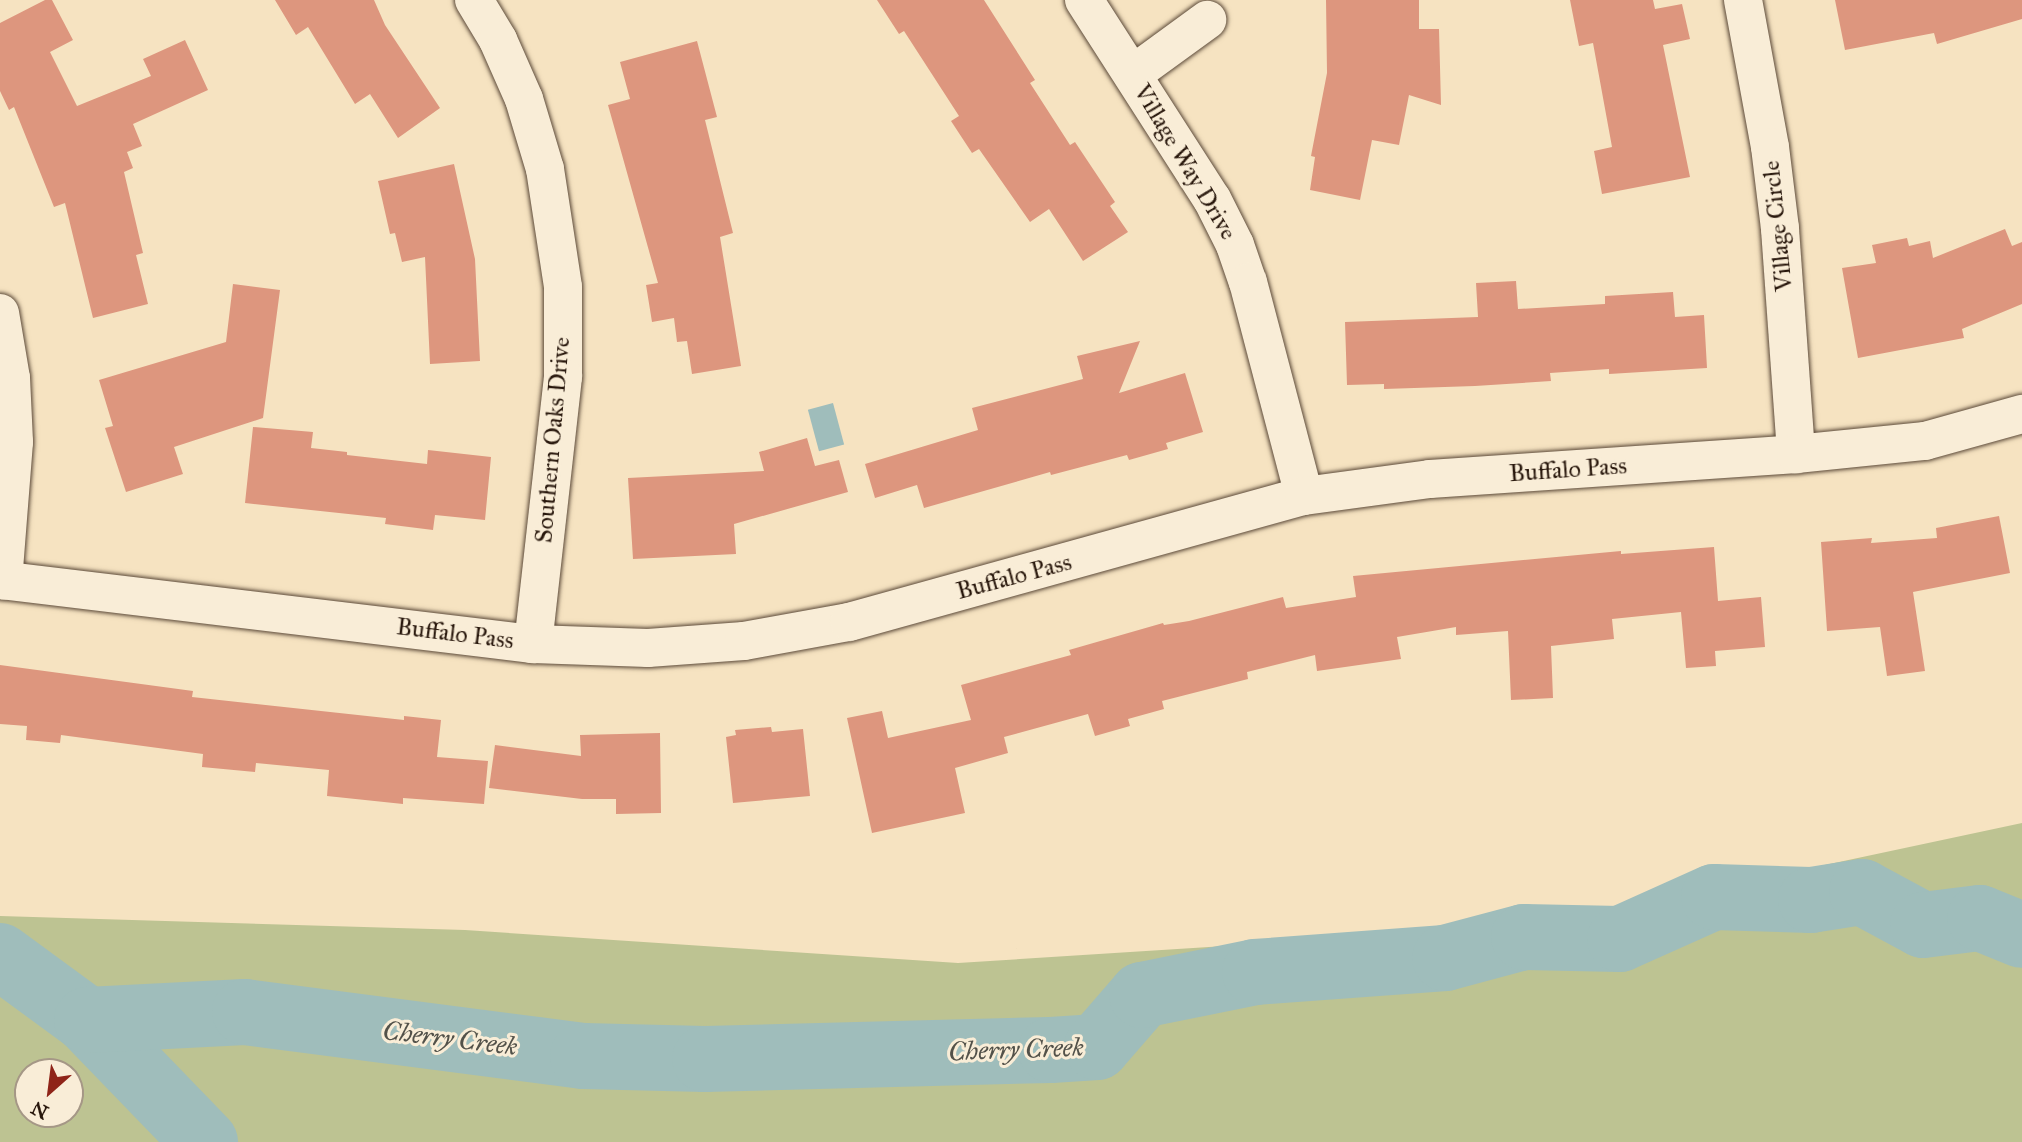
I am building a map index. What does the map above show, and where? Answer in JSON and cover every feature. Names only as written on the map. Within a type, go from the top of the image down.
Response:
[{"type":"street","name":"Southern Oaks Drive","points":[[474,0],[498,40],[524,99],[545,169],[563,288],[563,377],[533,643]]},
{"type":"street","name":"Village Way Drive","points":[[1084,0],[1212,199],[1235,245],[1248,282],[1304,496]]},
{"type":"street","name":"Village Circle","points":[[1743,0],[1770,147],[1780,229],[1796,454]]},
{"type":"street","points":[[1133,74],[1207,20]]},
{"type":"street","points":[[0,313],[10,378],[14,442],[1,580]]},
{"type":"street","name":"Buffalo Pass","points":[[1,580],[533,643],[648,648],[744,642],[849,622],[1304,496],[1430,479],[1796,454],[1926,441],[2022,414]]},
{"type":"green space","points":[[2022,823],[2022,1142],[0,1142],[0,916],[465,930],[958,963],[1539,926]]},
{"type":"water","points":[[833,403],[844,445],[819,451],[808,410]]},
{"type":"building","points":[[45,0],[52,0],[73,40],[50,52],[77,106],[151,76],[143,59],[185,40],[208,90],[133,124],[142,146],[127,152],[133,168],[124,172],[143,253],[136,255],[148,304],[93,318],[65,203],[54,207],[14,107],[9,110],[0,91],[0,23]]},
{"type":"building","points":[[275,0],[374,0],[385,25],[440,108],[398,138],[370,94],[355,104],[308,27],[296,35]]},
{"type":"building","points":[[877,0],[984,0],[1035,80],[1030,83],[1070,145],[1075,142],[1115,202],[1110,206],[1128,232],[1083,261],[1049,209],[1030,222],[979,149],[972,153],[951,121],[959,116],[904,31],[899,34]]},
{"type":"building","points":[[1326,0],[1419,0],[1419,29],[1439,29],[1441,105],[1409,95],[1399,145],[1372,140],[1360,200],[1310,190],[1315,157],[1311,156],[1327,73]]},
{"type":"building","points":[[1570,0],[1653,0],[1655,9],[1682,4],[1690,39],[1663,45],[1690,177],[1602,194],[1594,151],[1612,147],[1593,43],[1579,46]]},
{"type":"building","points":[[1835,0],[2022,0],[2022,19],[1937,44],[1934,33],[1845,50]]},
{"type":"building","points":[[697,41],[717,117],[705,120],[733,233],[720,237],[741,366],[692,374],[687,341],[677,342],[674,318],[652,322],[646,285],[658,283],[608,105],[630,99],[620,62]]},
{"type":"building","points":[[454,164],[475,259],[480,361],[430,364],[425,257],[402,262],[395,233],[390,234],[378,181]]},
{"type":"building","points":[[2005,229],[2012,246],[2022,242],[2022,304],[1962,329],[1964,338],[1858,358],[1842,268],[1876,263],[1872,245],[1907,238],[1909,246],[1930,241],[1933,258]]},
{"type":"building","points":[[1516,281],[1518,309],[1605,304],[1605,296],[1673,292],[1675,317],[1704,315],[1707,368],[1609,374],[1609,369],[1550,373],[1551,381],[1475,386],[1384,389],[1384,384],[1347,385],[1345,322],[1478,317],[1476,283]]},
{"type":"building","points":[[233,284],[280,290],[263,418],[174,447],[183,474],[126,492],[105,428],[113,426],[99,380],[226,342]]},
{"type":"building","points":[[1140,341],[1119,393],[1185,373],[1203,432],[1166,443],[1168,449],[1129,460],[1127,455],[1051,475],[1050,472],[924,508],[917,485],[875,498],[865,464],[978,430],[972,408],[1083,379],[1077,356]]},
{"type":"building","points":[[253,427],[313,432],[311,448],[347,452],[347,455],[427,464],[428,450],[491,457],[485,520],[435,515],[433,530],[385,524],[386,518],[245,503]]},
{"type":"building","points":[[807,438],[815,466],[839,460],[848,492],[734,524],[736,554],[633,559],[628,478],[764,471],[759,452]]},
{"type":"building","points":[[1999,516],[2010,573],[1913,592],[1925,671],[1887,676],[1880,627],[1827,631],[1821,542],[1872,538],[1871,543],[1937,538],[1936,528]]},
{"type":"building","points":[[1714,547],[1718,601],[1761,597],[1765,647],[1715,651],[1716,666],[1686,668],[1681,612],[1612,619],[1614,639],[1551,646],[1553,698],[1511,700],[1508,631],[1456,635],[1456,627],[1397,637],[1401,659],[1317,671],[1315,655],[1247,672],[1248,679],[1162,701],[1164,709],[1128,719],[1130,726],[1095,736],[1088,714],[1004,737],[1008,753],[955,768],[965,813],[872,833],[847,718],[882,711],[888,738],[971,720],[961,685],[1071,655],[1069,650],[1163,623],[1189,621],[1283,597],[1286,608],[1356,597],[1353,576],[1621,551],[1621,554]]},
{"type":"building","points":[[0,665],[193,691],[192,697],[404,720],[404,716],[441,720],[437,757],[488,761],[484,804],[403,798],[403,804],[327,796],[329,770],[256,763],[255,772],[202,767],[203,754],[61,735],[60,743],[26,740],[27,726],[0,724]]},
{"type":"building","points":[[771,727],[772,732],[803,729],[810,796],[733,803],[726,737],[736,735],[735,730]]},
{"type":"building","points":[[660,733],[661,813],[616,814],[616,799],[582,799],[489,788],[495,745],[581,756],[580,735]]},
{"type":"waterway","name":"Cherry Creek","points":[[87,1020],[245,1012],[583,1056],[705,1059],[1051,1050],[1097,1047],[1142,995],[1255,972],[1445,958],[1524,937],[1620,939],[1714,897],[1811,900],[1862,892],[1923,925],[1980,918],[2022,935]]},
{"type":"waterway","points":[[0,956],[87,1020],[205,1142]]}]
